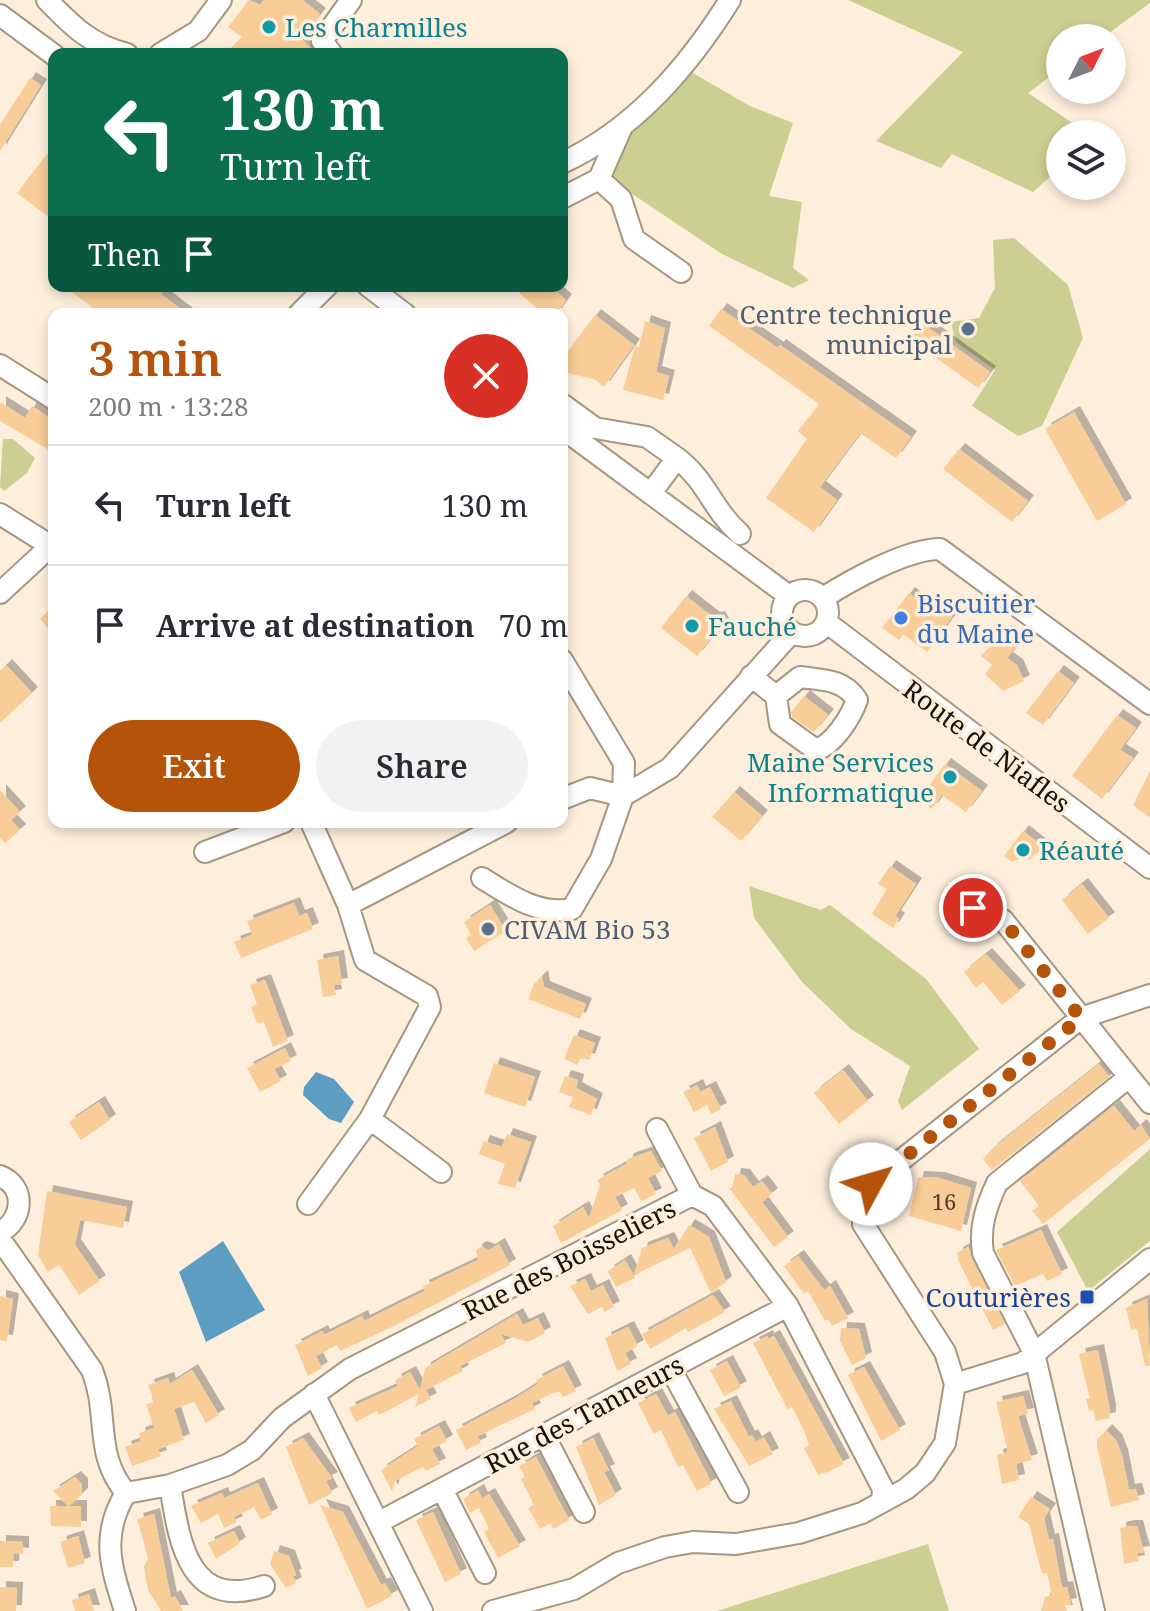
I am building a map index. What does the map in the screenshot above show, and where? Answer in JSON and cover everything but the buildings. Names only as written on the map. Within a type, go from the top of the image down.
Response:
[{"type":"street","points":[[47,0],[77,32],[103,48]]},
{"type":"street","points":[[170,48],[198,31],[221,0]]},
{"type":"street","points":[[327,48],[351,0]]},
{"type":"street","points":[[568,160],[621,129],[680,71],[730,0]]},
{"type":"street","points":[[0,15],[48,51]]},
{"type":"street","points":[[568,195],[599,179],[621,129]]},
{"type":"street","points":[[599,179],[621,199],[634,239],[681,272]]},
{"type":"street","points":[[305,308],[321,292]]},
{"type":"street","points":[[376,292],[397,308]]},
{"type":"street","points":[[0,365],[48,395]]},
{"type":"street","points":[[568,408],[595,428],[647,437],[677,458],[701,477],[724,520],[740,534]]},
{"type":"street","points":[[568,432],[789,596]]},
{"type":"street","points":[[651,493],[677,458]]},
{"type":"street","points":[[0,514],[48,543]]},
{"type":"street","points":[[0,593],[48,549]]},
{"type":"street","points":[[823,598],[846,583],[916,553],[940,549],[1150,704]]},
{"type":"street","points":[[789,596],[810,590],[823,598],[828,610],[826,622],[811,635],[792,632]]},
{"type":"street","points":[[789,596],[782,615],[792,632]]},
{"type":"street","name":"Route de Niafles","points":[[826,622],[1150,868]]},
{"type":"street","points":[[568,797],[590,788],[623,796],[678,774],[751,676],[792,632]]},
{"type":"street","points":[[482,878],[529,905],[545,910],[572,909],[601,859],[623,796],[624,763],[568,670]]},
{"type":"street","points":[[751,676],[776,696]]},
{"type":"street","points":[[205,852],[268,828]]},
{"type":"street","points":[[308,1204],[370,1119],[430,1007],[427,996],[365,960],[348,905],[314,828]]},
{"type":"street","points":[[348,905],[496,828]]},
{"type":"street","points":[[973,908],[1003,920],[1148,1097]]},
{"type":"street","points":[[493,1611],[574,1589],[618,1563],[665,1547],[693,1542],[736,1544],[799,1533],[862,1513],[925,1473],[945,1443],[955,1384],[945,1352],[863,1224],[864,1202],[871,1184],[1081,1018],[1150,995]]},
{"type":"street","points":[[1094,1611],[1034,1353],[983,1253],[980,1236],[986,1206],[997,1183],[1129,1077]]},
{"type":"street","points":[[370,1119],[441,1172]]},
{"type":"street","points":[[657,1129],[692,1195]]},
{"type":"street","points":[[0,1176],[13,1184],[20,1203],[13,1222],[0,1232]]},
{"type":"street","name":"Rue des Boisseliers","points":[[126,1493],[170,1485],[227,1465],[252,1450],[282,1418],[350,1369],[692,1195],[713,1206],[788,1306],[883,1489],[882,1502]]},
{"type":"street","points":[[0,1239],[92,1370],[101,1405],[107,1465],[126,1493],[109,1531],[117,1586],[125,1611]]},
{"type":"street","points":[[955,1384],[1011,1368],[1150,1259]]},
{"type":"street","name":"Rue des Tanneurs","points":[[379,1522],[788,1306]]},
{"type":"street","points":[[670,1368],[738,1492]]},
{"type":"street","points":[[314,1394],[422,1611]]},
{"type":"street","points":[[544,1435],[584,1512]]},
{"type":"street","points":[[170,1485],[184,1556],[196,1581],[210,1594],[227,1602],[245,1598],[264,1586]]},
{"type":"street","points":[[442,1489],[485,1573]]},
{"type":"green space","points":[[848,0],[1150,0],[1121,24],[1046,24],[1046,80],[1028,93],[1068,120],[1046,120],[1046,180],[1033,192],[952,154],[941,168],[876,141],[963,52]]},
{"type":"green space","points":[[691,72],[750,106],[793,123],[769,196],[802,202],[793,268],[809,280],[793,288],[722,254],[610,179],[624,134]]},
{"type":"green space","points":[[1014,238],[1068,285],[1083,338],[1042,426],[1018,436],[972,406],[995,370],[956,342],[951,322],[979,318],[995,288],[993,240]]},
{"type":"green space","points":[[3,439],[13,439],[35,458],[27,473],[4,491],[0,487]]},
{"type":"green space","points":[[749,886],[821,910],[830,905],[926,979],[979,1049],[902,1110],[898,1101],[910,1066],[851,1029],[802,982],[754,918]]},
{"type":"green space","points":[[1150,1149],[1150,1241],[1088,1291],[1057,1232]]},
{"type":"green space","points":[[928,1544],[949,1611],[717,1611]]},
{"type":"water","points":[[316,1072],[334,1079],[354,1102],[341,1123],[329,1119],[303,1095],[304,1087]]},
{"type":"water","points":[[223,1241],[265,1310],[206,1342],[179,1272]]},
{"type":"place","name":"Les Charmilles","points":[[269,27]]},
{"type":"place","name":"Centre technique municipal","points":[[968,329]]},
{"type":"place","name":"Biscuitier du Maine","points":[[901,618]]},
{"type":"place","name":"Fauché","points":[[692,626]]},
{"type":"place","name":"Maine Services Informatique","points":[[950,777]]},
{"type":"place","name":"Réauté","points":[[1023,850]]},
{"type":"place","name":"CIVAM Bio 53","points":[[488,929]]},
{"type":"place","name":"Couturières","points":[[1087,1297]]},
{"type":"route","points":[[871,1184],[1081,1018],[1003,920],[973,908]]}]
